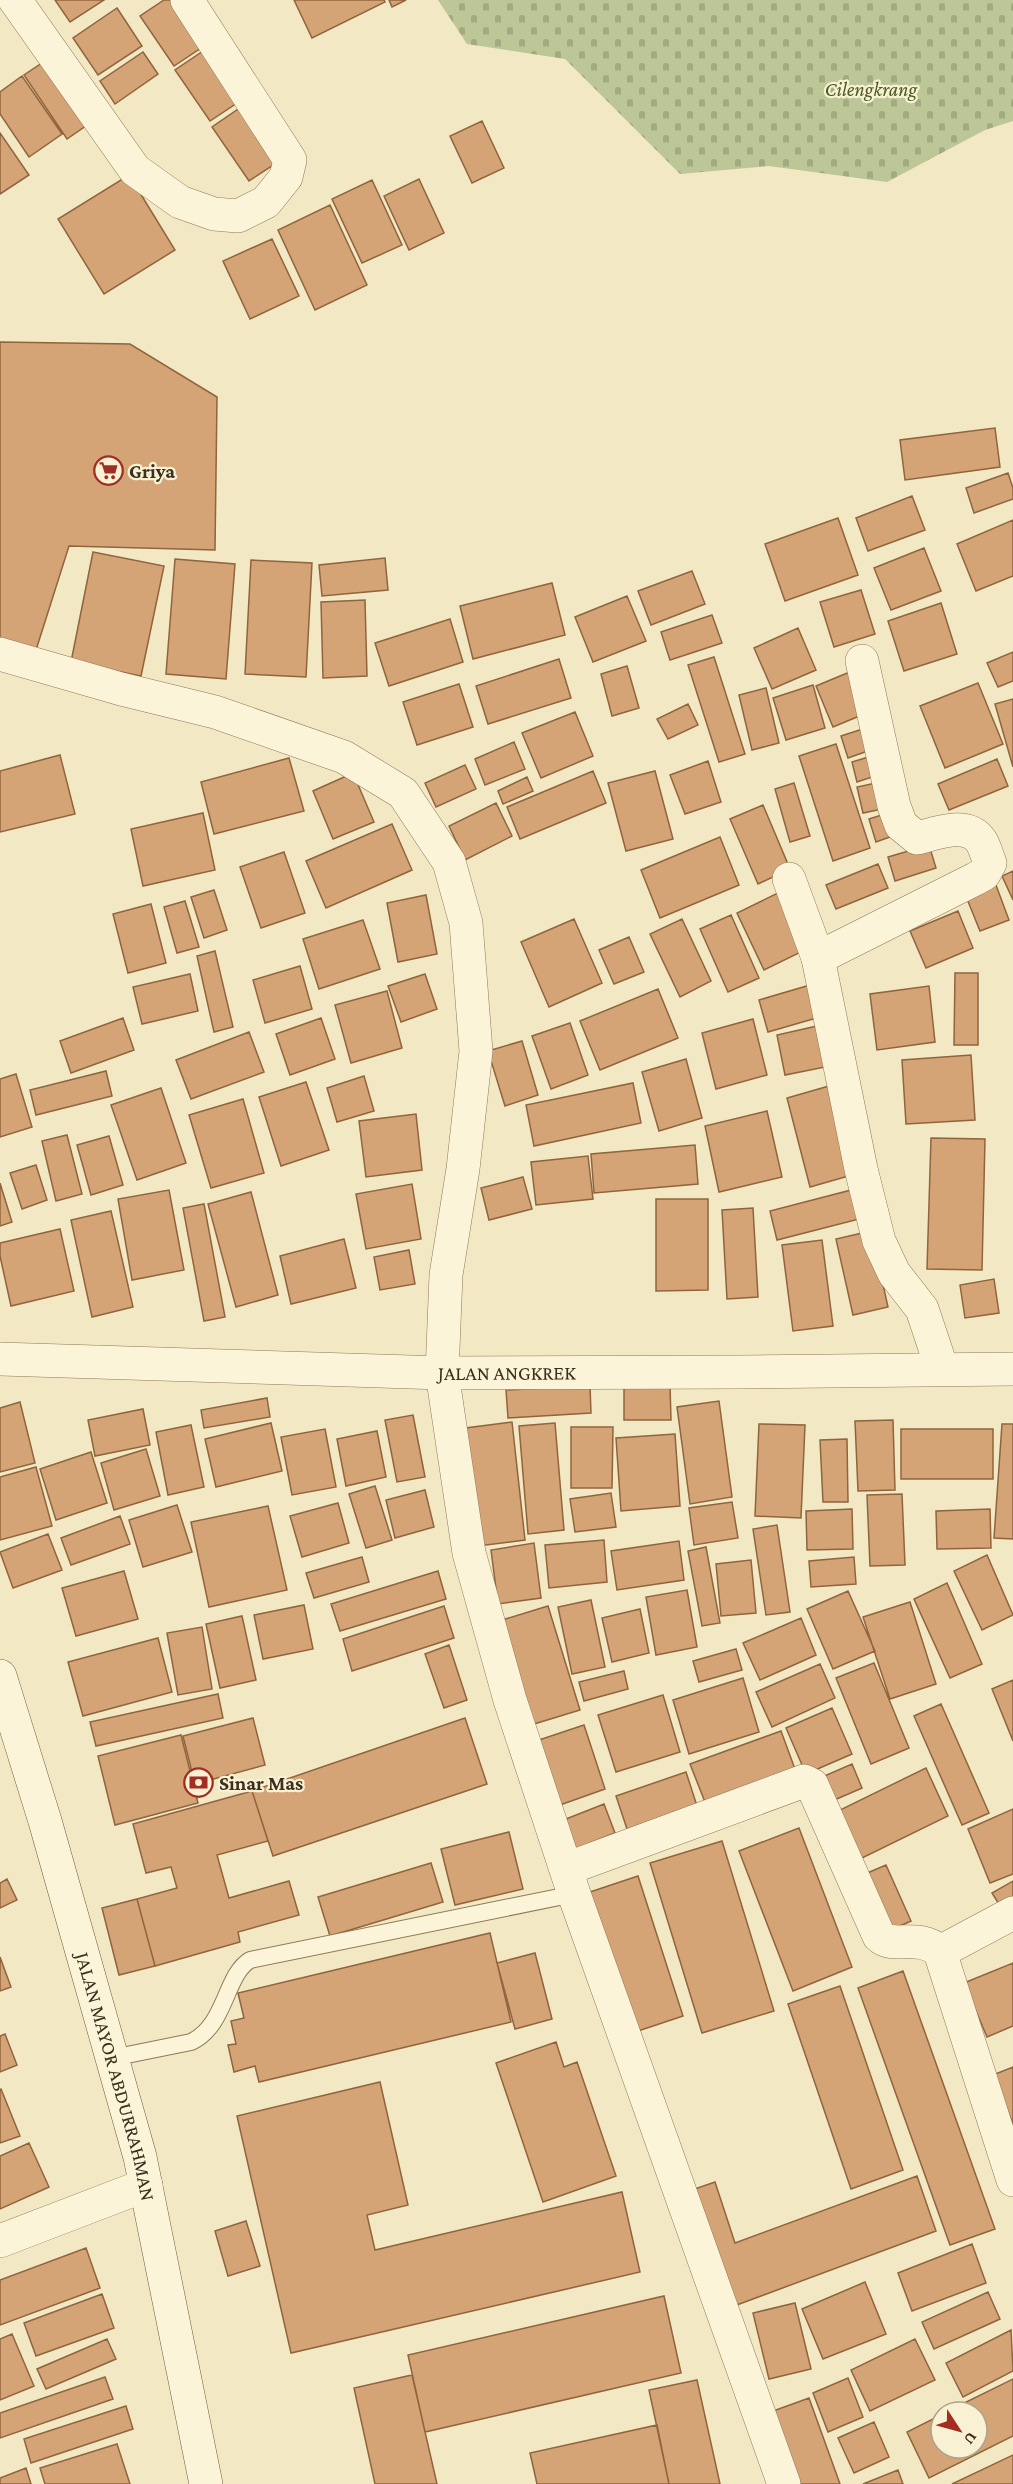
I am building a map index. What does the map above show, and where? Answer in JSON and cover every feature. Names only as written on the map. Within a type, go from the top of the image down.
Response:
[{"type":"street","points":[[15,0],[135,170],[180,202],[194,209],[238,216],[266,202],[286,177],[290,160],[187,0]]},
{"type":"street","points":[[0,654],[121,689],[215,712],[344,757],[403,793],[449,862],[466,924],[476,1051],[464,1169],[446,1275],[442,1373],[469,1553],[510,1700],[570,1882],[784,2484]]},
{"type":"street","points":[[818,958],[975,879],[984,874],[990,863],[980,839],[972,833],[961,829],[917,838],[901,825],[894,806],[862,661]]},
{"type":"street","points":[[789,879],[818,958],[861,1169],[879,1241],[894,1273],[922,1309],[942,1369]]},
{"type":"street","name":"JALAN ANGKREK","points":[[0,1359],[442,1373],[1013,1369]]},
{"type":"street","name":"JALAN MAYOR ABDURRAHMAN","points":[[0,1676],[45,1821],[146,2185],[206,2484]]},
{"type":"street","points":[[570,1882],[804,1781],[812,1785],[879,1936],[888,1941],[921,1941],[932,1944],[940,1952],[1013,2180]]},
{"type":"street","points":[[940,1952],[1013,1912]]},
{"type":"street","points":[[0,2241],[146,2185]]},
{"type":"lane","points":[[112,2058],[191,2042],[202,2037],[225,2000],[242,1964],[250,1960],[570,1882]]},
{"type":"green space","name":"Cilengkrang","points":[[438,0],[1013,0],[1013,121],[985,130],[887,182],[769,166],[680,174],[565,59],[467,44]]},
{"type":"building","points":[[55,0],[104,0],[70,22]]},
{"type":"building","points":[[164,0],[173,0],[204,46],[174,66],[140,16]]},
{"type":"building","points":[[294,0],[384,0],[385,2],[312,38]]},
{"type":"building","points":[[389,0],[406,0],[392,7]]},
{"type":"building","points":[[117,8],[142,46],[98,75],[73,38]]},
{"type":"building","points":[[206,49],[240,101],[210,121],[175,70]]},
{"type":"building","points":[[143,52],[158,74],[115,104],[100,81]]},
{"type":"building","points":[[51,57],[93,121],[67,139],[24,75]]},
{"type":"building","points":[[22,76],[62,134],[29,157],[0,114],[0,92]]},
{"type":"building","points":[[244,105],[281,160],[249,181],[212,127]]},
{"type":"building","points":[[482,121],[504,168],[472,183],[450,136]]},
{"type":"building","points":[[0,133],[29,175],[0,194]]},
{"type":"building","points":[[129,175],[175,250],[104,294],[58,219]]},
{"type":"building","points":[[419,179],[444,233],[409,250],[384,196]]},
{"type":"building","points":[[372,180],[402,245],[362,263],[332,199]]},
{"type":"building","points":[[330,205],[367,285],[315,310],[278,230]]},
{"type":"building","points":[[272,239],[299,296],[250,319],[223,261]]},
{"type":"building","name":"Griya","points":[[0,342],[130,344],[217,397],[215,550],[69,546],[36,650],[0,639]]},
{"type":"building","points":[[995,428],[1000,467],[905,480],[900,440]]},
{"type":"building","points":[[1008,473],[1013,488],[1013,499],[974,513],[966,488]]},
{"type":"building","points":[[912,496],[925,530],[868,551],[856,518]]},
{"type":"building","points":[[838,518],[858,575],[785,601],[765,544]]},
{"type":"building","points":[[1013,520],[1013,576],[976,591],[957,544]]},
{"type":"building","points":[[924,548],[941,591],[891,610],[874,568]]},
{"type":"building","points":[[93,552],[164,566],[141,676],[71,662]]},
{"type":"building","points":[[385,558],[388,590],[322,596],[319,565]]},
{"type":"building","points":[[175,559],[235,564],[226,679],[166,674]]},
{"type":"building","points":[[251,560],[312,563],[306,677],[245,674]]},
{"type":"building","points":[[692,571],[705,604],[651,625],[638,591]]},
{"type":"building","points":[[552,583],[565,635],[473,659],[460,606]]},
{"type":"building","points":[[861,590],[875,634],[834,647],[820,602]]},
{"type":"building","points":[[627,596],[646,641],[593,662],[575,617]]},
{"type":"building","points":[[365,600],[367,676],[323,678],[321,602]]},
{"type":"building","points":[[941,603],[957,654],[904,671],[888,621]]},
{"type":"building","points":[[712,615],[722,643],[670,660],[661,632]]},
{"type":"building","points":[[450,619],[463,662],[389,686],[375,643]]},
{"type":"building","points":[[798,628],[816,670],[772,689],[754,648]]},
{"type":"building","points":[[1013,652],[1013,681],[998,687],[987,663]]},
{"type":"building","points":[[714,657],[745,754],[719,762],[688,665]]},
{"type":"building","points":[[559,659],[571,698],[488,724],[476,686]]},
{"type":"building","points":[[627,666],[639,708],[612,716],[601,674]]},
{"type":"building","points":[[852,671],[869,712],[833,727],[816,686]]},
{"type":"building","points":[[978,683],[1003,744],[945,768],[920,706]]},
{"type":"building","points":[[459,684],[473,727],[417,745],[403,702]]},
{"type":"building","points":[[813,685],[825,728],[786,740],[773,698]]},
{"type":"building","points":[[766,688],[779,743],[752,750],[739,695]]},
{"type":"building","points":[[1013,699],[1013,767],[995,704]]},
{"type":"building","points":[[688,704],[698,725],[668,739],[657,719]]},
{"type":"building","points":[[575,712],[593,756],[541,778],[522,733]]},
{"type":"building","points":[[872,726],[879,747],[848,758],[841,736]]},
{"type":"building","points":[[514,742],[525,769],[485,785],[475,759]]},
{"type":"building","points":[[836,744],[870,848],[833,861],[799,756]]},
{"type":"building","points":[[60,755],[75,814],[0,832],[0,771]]},
{"type":"building","points":[[875,755],[881,774],[857,782],[852,762]]},
{"type":"building","points":[[289,758],[304,811],[214,834],[201,782]]},
{"type":"building","points":[[997,759],[1008,786],[949,810],[938,784]]},
{"type":"building","points":[[708,761],[721,802],[685,814],[670,775]]},
{"type":"building","points":[[465,765],[476,789],[436,807],[425,783]]},
{"type":"building","points":[[593,771],[606,803],[520,839],[507,807]]},
{"type":"building","points":[[655,771],[673,839],[626,851],[608,783]]},
{"type":"building","points":[[353,773],[374,822],[333,839],[313,791]]},
{"type":"building","points":[[527,777],[533,791],[503,804],[498,791]]},
{"type":"building","points":[[881,782],[887,808],[863,813],[857,787]]},
{"type":"building","points":[[794,783],[810,836],[790,842],[775,789]]},
{"type":"building","points":[[496,803],[512,836],[465,860],[449,826]]},
{"type":"building","points":[[763,805],[790,869],[758,884],[730,819]]},
{"type":"building","points":[[891,812],[898,834],[876,842],[869,819]]},
{"type":"building","points":[[203,813],[215,870],[143,886],[131,829]]},
{"type":"building","points":[[392,824],[412,870],[326,908],[306,861]]},
{"type":"building","points":[[720,837],[739,885],[660,918],[641,870]]},
{"type":"building","points":[[929,845],[936,868],[895,881],[888,857]]},
{"type":"building","points":[[284,852],[305,913],[261,928],[240,867]]},
{"type":"building","points":[[878,864],[888,888],[836,909],[826,885]]},
{"type":"building","points":[[1013,871],[1013,900],[1002,876]]},
{"type":"building","points":[[993,877],[1009,920],[980,931],[963,889]]},
{"type":"building","points":[[214,890],[227,930],[204,938],[191,897]]},
{"type":"building","points":[[782,891],[809,948],[764,970],[737,913]]},
{"type":"building","points":[[426,895],[437,954],[398,962],[387,903]]},
{"type":"building","points":[[185,901],[199,947],[177,953],[164,907]]},
{"type":"building","points":[[151,904],[166,963],[128,973],[113,914]]},
{"type":"building","points":[[958,911],[973,948],[926,968],[910,931]]},
{"type":"building","points":[[731,915],[759,978],[728,992],[700,929]]},
{"type":"building","points":[[574,919],[602,983],[549,1007],[521,942]]},
{"type":"building","points":[[682,919],[711,981],[680,997],[650,934]]},
{"type":"building","points":[[363,920],[380,969],[319,989],[303,939]]},
{"type":"building","points":[[629,937],[644,972],[614,984],[599,950]]},
{"type":"building","points":[[215,951],[233,1027],[214,1032],[197,956]]},
{"type":"building","points":[[300,966],[312,1009],[265,1023],[253,980]]},
{"type":"building","points":[[955,973],[978,973],[978,1045],[954,1045]]},
{"type":"building","points":[[190,974],[198,1011],[142,1024],[133,987]]},
{"type":"building","points":[[425,974],[437,1009],[401,1022],[388,986]]},
{"type":"building","points":[[810,985],[820,1017],[768,1032],[759,1000]]},
{"type":"building","points":[[929,986],[935,1042],[877,1050],[870,994]]},
{"type":"building","points":[[658,989],[678,1038],[600,1070],[580,1021]]},
{"type":"building","points":[[387,991],[402,1048],[351,1063],[335,1005]]},
{"type":"building","points":[[123,1018],[134,1050],[71,1073],[60,1041]]},
{"type":"building","points":[[321,1018],[335,1059],[290,1075],[276,1034]]},
{"type":"building","points":[[753,1019],[767,1075],[716,1089],[702,1033]]},
{"type":"building","points":[[570,1023],[588,1075],[551,1089],[532,1036]]},
{"type":"building","points":[[826,1024],[835,1065],[785,1075],[777,1035]]},
{"type":"building","points":[[249,1032],[264,1072],[191,1099],[176,1060]]},
{"type":"building","points":[[522,1041],[538,1095],[505,1106],[488,1051]]},
{"type":"building","points":[[971,1055],[975,1120],[906,1124],[902,1060]]},
{"type":"building","points":[[686,1059],[702,1118],[659,1131],[642,1072]]},
{"type":"building","points":[[106,1071],[112,1096],[36,1115],[30,1090]]},
{"type":"building","points":[[16,1074],[32,1127],[0,1137],[0,1079]]},
{"type":"building","points":[[364,1076],[374,1111],[337,1122],[327,1088]]},
{"type":"building","points":[[306,1082],[329,1150],[281,1166],[259,1097]]},
{"type":"building","points":[[633,1083],[641,1123],[534,1146],[526,1105]]},
{"type":"building","points":[[829,1086],[852,1175],[810,1187],[787,1098]]},
{"type":"building","points":[[161,1088],[186,1163],[137,1180],[111,1105]]},
{"type":"building","points":[[243,1099],[264,1173],[211,1188],[189,1115]]},
{"type":"building","points":[[767,1111],[782,1177],[719,1192],[705,1126]]},
{"type":"building","points":[[416,1114],[422,1170],[366,1177],[359,1121]]},
{"type":"building","points":[[67,1135],[82,1194],[56,1201],[42,1141]]},
{"type":"building","points":[[109,1136],[123,1185],[91,1195],[77,1145]]},
{"type":"building","points":[[931,1138],[985,1139],[982,1270],[927,1269]]},
{"type":"building","points":[[695,1145],[698,1184],[594,1193],[591,1154]]},
{"type":"building","points":[[588,1156],[593,1199],[536,1205],[531,1162]]},
{"type":"building","points":[[36,1165],[47,1200],[22,1209],[10,1173]]},
{"type":"building","points":[[523,1177],[532,1209],[489,1220],[481,1188]]},
{"type":"building","points":[[0,1183],[12,1222],[0,1226]]},
{"type":"building","points":[[412,1184],[421,1239],[366,1249],[356,1194]]},
{"type":"building","points":[[855,1189],[863,1218],[777,1240],[770,1211]]},
{"type":"building","points":[[169,1190],[184,1270],[132,1280],[118,1199]]},
{"type":"building","points":[[251,1192],[278,1295],[236,1307],[208,1204]]},
{"type":"building","points":[[656,1199],[708,1199],[708,1290],[656,1291]]},
{"type":"building","points":[[204,1204],[225,1317],[204,1321],[183,1208]]},
{"type":"building","points":[[753,1208],[758,1297],[727,1299],[722,1210]]},
{"type":"building","points":[[111,1211],[133,1307],[92,1317],[71,1220]]},
{"type":"building","points":[[60,1229],[74,1291],[11,1306],[0,1256],[0,1243]]},
{"type":"building","points":[[871,1231],[888,1307],[853,1315],[836,1239]]},
{"type":"building","points":[[344,1239],[356,1288],[291,1304],[280,1256]]},
{"type":"building","points":[[822,1240],[833,1326],[793,1331],[782,1245]]},
{"type":"building","points":[[409,1250],[415,1284],[380,1290],[374,1257]]},
{"type":"building","points":[[994,1279],[999,1313],[965,1318],[960,1285]]},
{"type":"building","points":[[670,1385],[671,1420],[624,1420],[624,1386]]},
{"type":"building","points":[[590,1386],[591,1413],[508,1418],[506,1390]]},
{"type":"building","points":[[267,1398],[270,1417],[204,1428],[201,1410]]},
{"type":"building","points":[[719,1401],[732,1497],[690,1504],[677,1407]]},
{"type":"building","points":[[20,1402],[35,1463],[0,1472],[0,1408]]},
{"type":"building","points":[[143,1409],[150,1445],[95,1456],[88,1420]]},
{"type":"building","points":[[413,1415],[425,1477],[397,1482],[385,1420]]},
{"type":"building","points":[[893,1420],[895,1490],[858,1491],[855,1421]]},
{"type":"building","points":[[512,1422],[525,1540],[470,1547],[458,1429]]},
{"type":"building","points":[[271,1423],[282,1471],[216,1487],[205,1439]]},
{"type":"building","points":[[555,1423],[564,1530],[528,1534],[519,1426]]},
{"type":"building","points":[[759,1424],[805,1425],[801,1518],[755,1516]]},
{"type":"building","points":[[1002,1424],[1013,1424],[1013,1539],[994,1538]]},
{"type":"building","points":[[191,1425],[204,1487],[168,1495],[156,1432]]},
{"type":"building","points":[[571,1427],[613,1427],[612,1488],[571,1488]]},
{"type":"building","points":[[325,1429],[336,1487],[292,1495],[281,1437]]},
{"type":"building","points":[[901,1429],[993,1429],[993,1479],[901,1479]]},
{"type":"building","points":[[377,1431],[386,1477],[346,1486],[337,1439]]},
{"type":"building","points":[[675,1434],[680,1506],[621,1511],[616,1438]]},
{"type":"building","points":[[847,1439],[848,1502],[823,1502],[820,1440]]},
{"type":"building","points":[[146,1449],[160,1496],[114,1510],[101,1463]]},
{"type":"building","points":[[91,1452],[107,1503],[56,1520],[40,1469]]},
{"type":"building","points":[[36,1467],[52,1526],[0,1540],[0,1477]]},
{"type":"building","points":[[375,1486],[392,1540],[366,1548],[349,1494]]},
{"type":"building","points":[[425,1490],[434,1527],[395,1538],[386,1500]]},
{"type":"building","points":[[611,1493],[616,1527],[575,1532],[570,1499]]},
{"type":"building","points":[[902,1494],[905,1565],[870,1566],[867,1495]]},
{"type":"building","points":[[732,1502],[738,1538],[694,1545],[689,1508]]},
{"type":"building","points":[[338,1503],[349,1543],[302,1557],[290,1516]]},
{"type":"building","points":[[177,1505],[192,1552],[143,1567],[129,1520]]},
{"type":"building","points":[[268,1506],[287,1590],[209,1607],[191,1522]]},
{"type":"building","points":[[852,1509],[853,1549],[807,1550],[806,1511]]},
{"type":"building","points":[[990,1509],[991,1548],[937,1549],[936,1511]]},
{"type":"building","points":[[120,1516],[130,1544],[71,1565],[61,1538]]},
{"type":"building","points":[[777,1525],[790,1612],[766,1615],[753,1529]]},
{"type":"building","points":[[48,1534],[62,1570],[13,1588],[0,1552]]},
{"type":"building","points":[[604,1540],[607,1582],[549,1588],[545,1545]]},
{"type":"building","points":[[679,1541],[684,1580],[617,1590],[611,1551]]},
{"type":"building","points":[[534,1543],[541,1598],[498,1604],[491,1550]]},
{"type":"building","points":[[706,1547],[720,1623],[702,1626],[688,1551]]},
{"type":"building","points":[[987,1555],[1013,1615],[982,1630],[954,1571]]},
{"type":"building","points":[[362,1557],[369,1582],[314,1598],[306,1573]]},
{"type":"building","points":[[854,1557],[856,1584],[811,1587],[809,1561]]},
{"type":"building","points":[[751,1560],[756,1613],[721,1616],[716,1564]]},
{"type":"building","points":[[124,1571],[138,1619],[76,1636],[62,1588]]},
{"type":"building","points":[[438,1571],[446,1599],[340,1631],[331,1604]]},
{"type":"building","points":[[947,1583],[982,1664],[950,1678],[914,1599]]},
{"type":"building","points":[[687,1590],[697,1647],[656,1655],[646,1597]]},
{"type":"building","points":[[848,1591],[875,1651],[833,1669],[807,1609]]},
{"type":"building","points":[[591,1600],[605,1667],[572,1674],[558,1607]]},
{"type":"building","points":[[910,1602],[936,1684],[890,1699],[863,1617]]},
{"type":"building","points":[[304,1605],[313,1649],[263,1659],[254,1615]]},
{"type":"building","points":[[444,1606],[454,1638],[352,1671],[343,1639]]},
{"type":"building","points":[[548,1606],[580,1710],[534,1724],[502,1620]]},
{"type":"building","points":[[640,1609],[649,1653],[612,1662],[602,1618]]},
{"type":"building","points":[[242,1616],[256,1680],[220,1688],[206,1624]]},
{"type":"building","points":[[801,1618],[816,1655],[760,1680],[743,1643]]},
{"type":"building","points":[[202,1627],[212,1689],[178,1695],[167,1633]]},
{"type":"building","points":[[158,1638],[172,1692],[83,1716],[68,1662]]},
{"type":"building","points":[[449,1645],[467,1700],[444,1708],[425,1654]]},
{"type":"building","points":[[736,1649],[742,1670],[699,1682],[693,1661]]},
{"type":"building","points":[[874,1663],[909,1748],[871,1764],[836,1678]]},
{"type":"building","points":[[820,1664],[835,1698],[772,1727],[756,1692]]},
{"type":"building","points":[[624,1671],[628,1689],[584,1701],[579,1682]]},
{"type":"building","points":[[743,1678],[759,1732],[689,1754],[673,1700]]},
{"type":"building","points":[[1013,1680],[1013,1741],[992,1689]]},
{"type":"building","points":[[218,1694],[223,1718],[96,1746],[90,1722]]},
{"type":"building","points":[[663,1695],[680,1752],[616,1772],[598,1715]]},
{"type":"building","points":[[941,1704],[989,1813],[962,1825],[914,1716]]},
{"type":"building","points":[[832,1708],[852,1754],[806,1774],[786,1728]]},
{"type":"building","points":[[253,1718],[265,1765],[195,1784],[183,1736]]},
{"type":"building","points":[[465,1718],[487,1784],[273,1856],[252,1791]]},
{"type":"building","points":[[584,1725],[605,1789],[560,1805],[539,1740]]},
{"type":"building","points":[[781,1731],[795,1769],[705,1802],[690,1764]]},
{"type":"building","points":[[181,1735],[198,1803],[115,1825],[98,1756]]},
{"type":"building","points":[[852,1764],[862,1788],[823,1805],[813,1781]]},
{"type":"building","points":[[926,1768],[948,1816],[860,1859],[838,1811]]},
{"type":"building","points":[[686,1772],[698,1809],[628,1832],[616,1796]]},
{"type":"building","points":[[252,1791],[268,1841],[217,1855],[229,1898],[289,1881],[299,1915],[238,1932],[240,1942],[155,1966],[137,1899],[177,1888],[171,1867],[146,1873],[133,1824]]},
{"type":"building","points":[[604,1804],[615,1833],[568,1852],[556,1823]]},
{"type":"building","points":[[1013,1809],[1013,1874],[990,1883],[968,1829]]},
{"type":"building","points":[[799,1828],[852,1967],[793,1991],[739,1851]]},
{"type":"building","points":[[509,1832],[523,1889],[455,1905],[441,1849]]},
{"type":"building","points":[[722,1841],[774,2011],[702,2033],[650,1863]]},
{"type":"building","points":[[431,1863],[443,1902],[330,1936],[318,1897]]},
{"type":"building","points":[[886,1865],[911,1921],[882,1934],[858,1877]]},
{"type":"building","points":[[638,1876],[683,2016],[632,2033],[587,1893]]},
{"type":"building","points":[[7,1879],[17,1900],[0,1908],[0,1883]]},
{"type":"building","points":[[1013,1881],[1013,1903],[1002,1909],[992,1893]]},
{"type":"building","points":[[137,1899],[155,1966],[119,1975],[102,1908]]},
{"type":"building","points":[[490,1933],[511,2022],[259,2082],[255,2066],[234,2072],[228,2045],[236,2044],[231,2021],[244,2018],[238,1993]]},
{"type":"building","points":[[535,1953],[552,2019],[515,2029],[497,1963]]},
{"type":"building","points":[[0,1957],[11,1987],[0,1991]]},
{"type":"building","points":[[1013,1963],[1013,2026],[987,2037],[964,1983]]},
{"type":"building","points":[[903,1971],[995,2229],[950,2245],[858,1988]]},
{"type":"building","points":[[840,1986],[903,2170],[851,2189],[788,2004]]},
{"type":"building","points":[[5,2034],[17,2065],[0,2072],[0,2036]]},
{"type":"building","points":[[556,2042],[564,2067],[577,2062],[616,2176],[543,2202],[496,2063]]},
{"type":"building","points":[[1013,2067],[1013,2124],[993,2075]]},
{"type":"building","points":[[380,2082],[408,2205],[367,2215],[375,2250],[622,2192],[640,2272],[291,2353],[237,2116]]},
{"type":"building","points":[[0,2090],[20,2136],[0,2143]]},
{"type":"building","points":[[29,2143],[49,2187],[0,2209],[0,2156]]},
{"type":"building","points":[[917,2176],[936,2231],[726,2309],[689,2191],[715,2182],[735,2243]]},
{"type":"building","points":[[246,2221],[260,2266],[228,2276],[215,2231]]},
{"type":"building","points":[[972,2244],[986,2283],[912,2311],[898,2273]]},
{"type":"building","points":[[86,2248],[100,2288],[0,2325],[0,2280]]},
{"type":"building","points":[[865,2282],[886,2334],[823,2359],[802,2309]]},
{"type":"building","points":[[988,2292],[1000,2319],[934,2349],[922,2322]]},
{"type":"building","points":[[102,2294],[114,2328],[36,2356],[24,2323]]},
{"type":"building","points":[[664,2296],[681,2373],[425,2432],[408,2355]]},
{"type":"building","points":[[795,2303],[811,2369],[769,2379],[753,2313]]},
{"type":"building","points":[[1011,2330],[1013,2371],[963,2397],[946,2363]]},
{"type":"building","points":[[12,2334],[34,2386],[0,2400],[0,2339]]},
{"type":"building","points":[[107,2339],[116,2359],[46,2389],[37,2369]]},
{"type":"building","points":[[915,2339],[935,2380],[870,2411],[851,2370]]},
{"type":"building","points":[[412,2375],[437,2484],[375,2484],[354,2388]]},
{"type":"building","points":[[105,2377],[113,2399],[0,2438],[0,2413]]},
{"type":"building","points":[[848,2378],[863,2417],[828,2432],[813,2393]]},
{"type":"building","points":[[1013,2379],[1013,2436],[989,2448],[989,2400],[970,2400]]},
{"type":"building","points":[[697,2380],[720,2484],[669,2484],[649,2390]]},
{"type":"building","points":[[809,2398],[840,2484],[790,2484],[765,2414]]},
{"type":"building","points":[[126,2406],[133,2429],[31,2463],[24,2439]]},
{"type":"building","points":[[929,2421],[929,2460],[965,2460],[929,2478],[907,2432]]},
{"type":"building","points":[[874,2422],[889,2457],[854,2473],[838,2438]]},
{"type":"building","points":[[657,2425],[669,2484],[537,2484],[530,2453]]},
{"type":"building","points":[[117,2444],[130,2484],[45,2484],[40,2468]]},
{"type":"building","points":[[1013,2455],[1013,2484],[952,2484]]},
{"type":"building","points":[[26,2468],[31,2484],[0,2484],[0,2478]]},
{"type":"building","points":[[898,2470],[903,2484],[863,2484]]},
{"type":"place","name":"Griya","points":[[108,471]]},
{"type":"place","name":"Sinar Mas","points":[[198,1783]]}]
